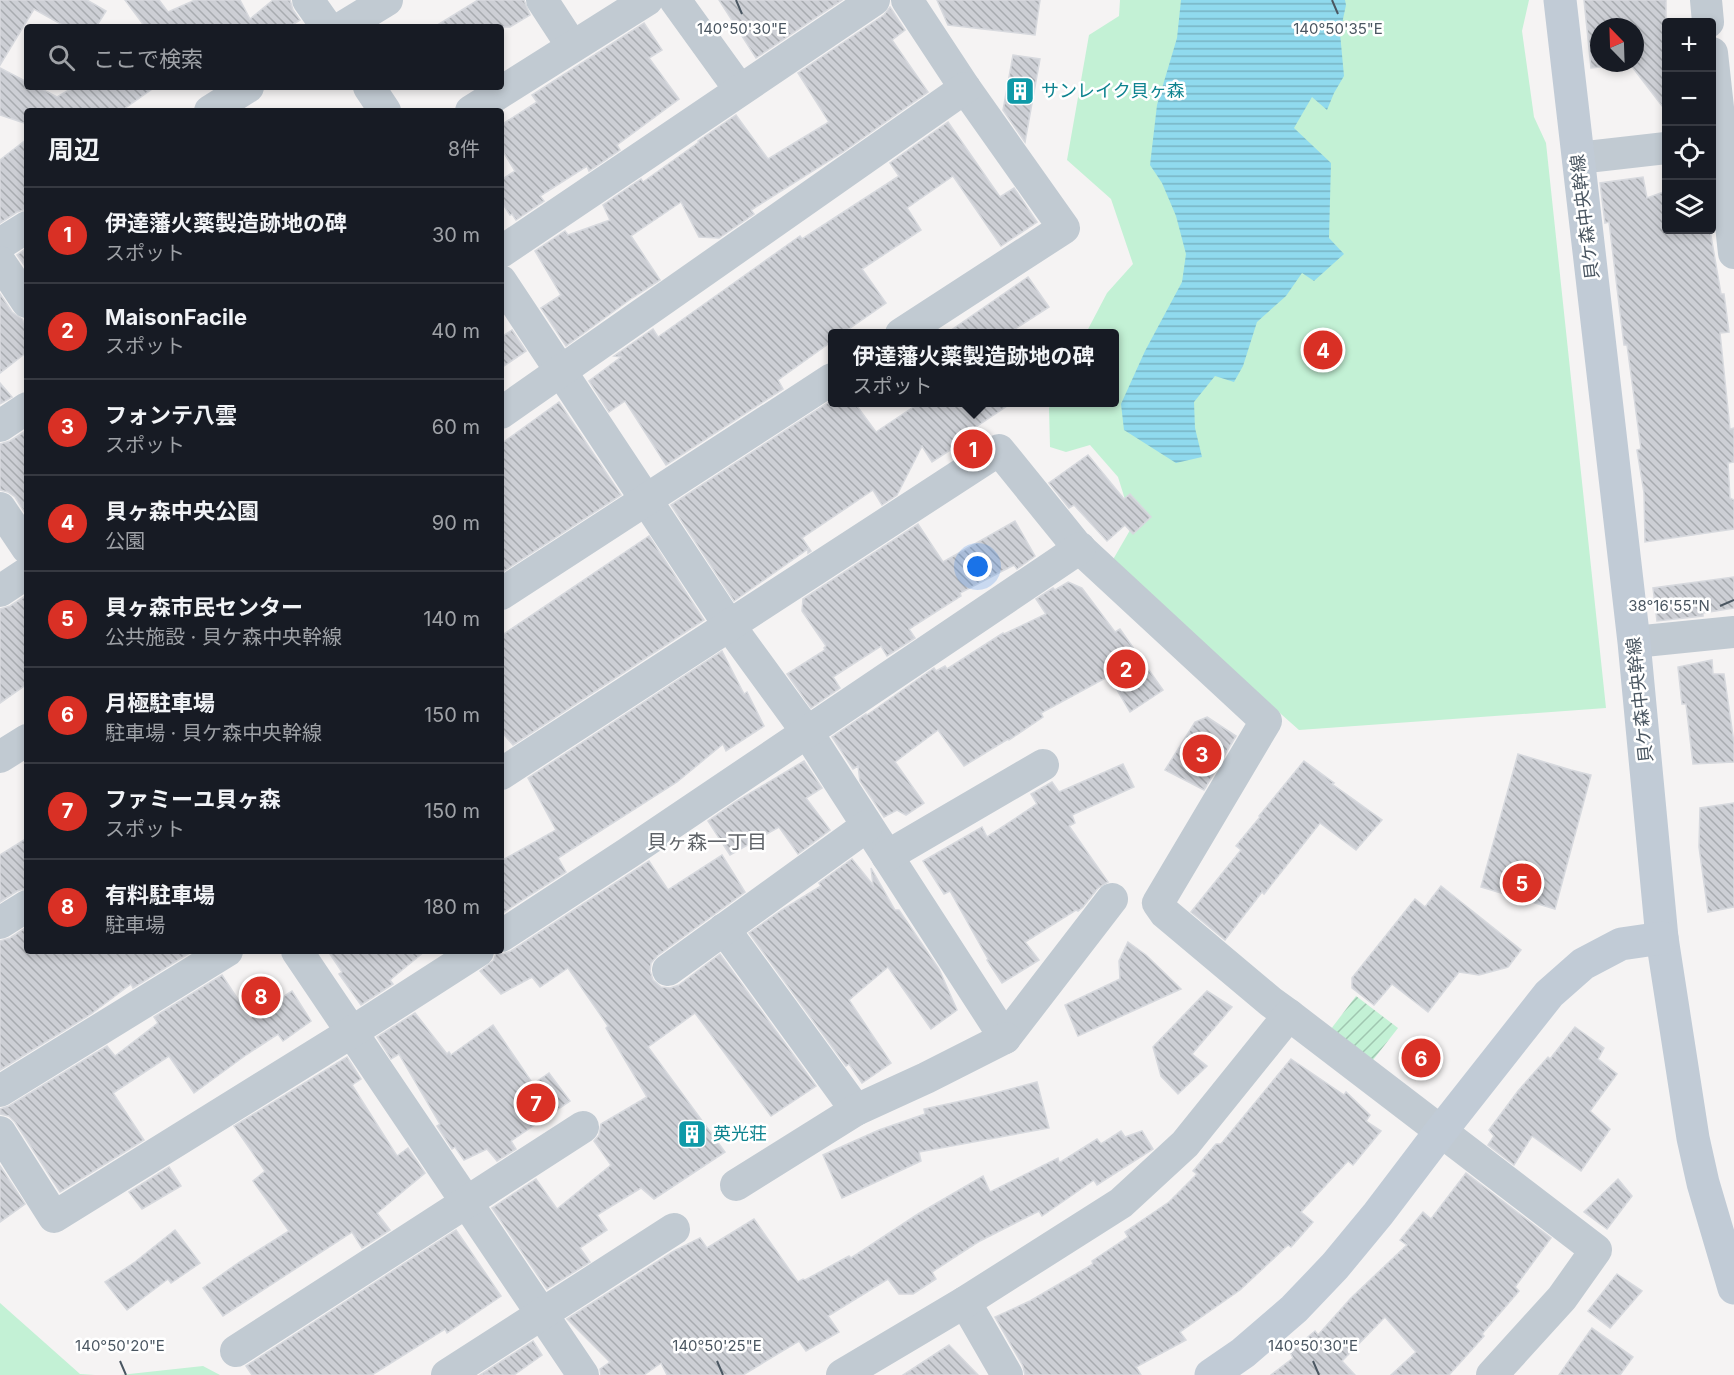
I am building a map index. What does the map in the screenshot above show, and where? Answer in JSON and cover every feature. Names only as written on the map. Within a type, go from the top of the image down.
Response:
[{"type":"street","points":[[308,0],[325,24]]},
{"type":"street","points":[[348,24],[387,0]]},
{"type":"street","points":[[542,0],[572,46]]},
{"type":"street","points":[[504,90],[647,0]]},
{"type":"street","points":[[675,0],[740,90]]},
{"type":"street","points":[[504,250],[874,0]]},
{"type":"street","points":[[907,0],[965,88],[1064,228],[907,329]]},
{"type":"street","name":"貝ケ森中央幹線","points":[[1560,0],[1634,642],[1662,938],[1693,1138],[1703,1183],[1734,1288]]},
{"type":"street","points":[[1706,0],[1708,18]]},
{"type":"street","points":[[1714,72],[1734,253]]},
{"type":"street","points":[[504,411],[965,88]]},
{"type":"street","points":[[215,108],[243,90]]},
{"type":"street","points":[[371,90],[383,108]]},
{"type":"street","points":[[476,108],[504,90]]},
{"type":"street","points":[[1578,158],[1662,148]]},
{"type":"street","points":[[0,244],[24,229]]},
{"type":"street","points":[[0,262],[24,298]]},
{"type":"street","points":[[504,286],[729,625],[807,732],[1005,1038]]},
{"type":"street","points":[[504,592],[828,382]]},
{"type":"street","points":[[0,426],[24,410]]},
{"type":"street","points":[[504,772],[999,450],[1080,548],[1266,720],[1158,903],[1165,913],[1271,1002],[1596,1250],[1562,1298],[1492,1375]]},
{"type":"street","points":[[0,508],[24,544]]},
{"type":"street","points":[[504,934],[1080,548]]},
{"type":"street","points":[[0,591],[24,575]]},
{"type":"street","points":[[1634,642],[1734,632]]},
{"type":"street","points":[[0,757],[24,742]]},
{"type":"street","points":[[887,856],[1043,765]]},
{"type":"street","points":[[668,970],[867,826]]},
{"type":"street","points":[[736,1185],[856,1110],[1005,1038],[1112,899]]},
{"type":"street","points":[[0,923],[24,908]]},
{"type":"street","points":[[724,929],[856,1110]]},
{"type":"street","points":[[1211,1375],[1243,1353],[1294,1309],[1327,1275],[1378,1214],[1549,994],[1583,964],[1621,944],[1662,938]]},
{"type":"street","points":[[0,1091],[222,954]]},
{"type":"street","points":[[299,954],[583,1375]]},
{"type":"street","points":[[0,1132],[54,1217],[473,954]]},
{"type":"street","points":[[842,1375],[965,1302],[1121,1203],[1185,1144],[1289,1015]]},
{"type":"street","points":[[236,1351],[583,1126]]},
{"type":"street","points":[[447,1375],[674,1229]]},
{"type":"street","points":[[965,1302],[1007,1375]]},
{"type":"green space","points":[[1120,0],[1529,0],[1522,31],[1534,117],[1546,143],[1606,708],[1299,730],[1111,563],[1133,525],[1118,477],[1090,445],[1066,452],[1050,447],[1049,408],[1119,407],[1119,329],[1088,329],[1107,293],[1133,264],[1111,199],[1067,160],[1089,35],[1119,16]]},
{"type":"green space","points":[[1356,996],[1398,1028],[1373,1060],[1331,1029]]},
{"type":"green space","points":[[0,1303],[80,1374],[95,1375],[0,1375]]},
{"type":"green space","points":[[203,1366],[220,1375],[120,1375]]},
{"type":"water","points":[[1181,0],[1345,0],[1340,33],[1344,76],[1327,110],[1312,97],[1294,128],[1331,163],[1329,238],[1344,254],[1314,281],[1302,273],[1286,296],[1257,322],[1243,366],[1234,382],[1215,376],[1194,402],[1195,428],[1202,457],[1176,463],[1124,430],[1121,404],[1145,351],[1182,282],[1186,254],[1176,216],[1162,183],[1150,165],[1157,105],[1177,38]]},
{"type":"building","points":[[0,0],[87,0],[106,11],[98,24],[61,24],[34,9],[0,65]]},
{"type":"building","points":[[125,0],[159,0],[168,12],[195,0],[240,0],[250,19],[273,0],[290,0],[300,20],[294,24],[143,24]]},
{"type":"building","points":[[478,0],[524,0],[530,15],[510,27],[504,27],[504,24],[439,24]]},
{"type":"building","points":[[719,0],[842,0],[756,58]]},
{"type":"building","points":[[937,0],[1040,0],[1035,35],[948,25]]},
{"type":"building","points":[[1584,0],[1666,0],[1666,18],[1662,18],[1662,106],[1636,72],[1644,72],[1644,18],[1590,18],[1590,58]]},
{"type":"building","points":[[890,7],[905,30],[892,40],[928,92],[843,152],[751,210],[754,214],[719,238],[699,237],[681,202],[631,236],[660,280],[566,346],[541,308],[561,295],[535,251],[565,231],[568,235],[610,220],[603,205],[641,179],[643,182],[736,115],[768,159],[829,122],[798,73],[884,15]]},
{"type":"building","points":[[644,23],[662,50],[649,58],[679,99],[617,145],[620,150],[589,171],[587,166],[540,196],[544,201],[516,220],[504,206],[504,178],[515,171],[504,153],[504,123],[537,102],[532,95]]},
{"type":"building","name":"サンレイク貝ヶ森","points":[[1013,55],[1040,59],[1025,142],[1003,110]]},
{"type":"building","points":[[0,68],[24,80],[24,90],[44,90],[57,97],[69,90],[151,90],[125,108],[24,108],[24,123],[0,115]]},
{"type":"building","points":[[948,122],[1000,197],[1014,188],[1037,222],[1001,246],[953,176],[907,208],[921,230],[862,269],[886,303],[849,329],[828,329],[828,344],[778,380],[783,389],[666,465],[625,401],[609,412],[589,381],[621,357],[614,356],[653,329],[658,337],[800,236],[802,239],[899,176],[890,163]]},
{"type":"building","points":[[24,141],[24,210],[0,223],[0,160]]},
{"type":"building","points":[[1643,177],[1647,198],[1662,192],[1662,234],[1711,234],[1721,294],[1724,294],[1729,332],[1720,333],[1730,429],[1734,428],[1734,462],[1728,463],[1730,498],[1734,500],[1734,529],[1645,542],[1644,493],[1637,450],[1641,449],[1627,345],[1624,345],[1609,222],[1605,223],[1600,183]]},
{"type":"building","points":[[24,250],[24,265],[17,255]]},
{"type":"building","points":[[1028,277],[1049,307],[1015,329],[953,329]]},
{"type":"building","points":[[0,294],[12,312],[24,322],[24,354],[0,373]]},
{"type":"building","points":[[512,330],[526,351],[504,366],[504,335]]},
{"type":"building","points":[[0,383],[12,397],[0,404]]},
{"type":"building","points":[[559,402],[621,495],[504,571],[504,442]]},
{"type":"building","points":[[828,403],[828,407],[858,407],[876,432],[914,407],[1006,407],[958,439],[961,443],[932,462],[922,446],[897,495],[882,505],[873,490],[802,538],[811,551],[808,553],[808,549],[734,601],[671,505]]},
{"type":"building","points":[[24,432],[24,511],[15,497],[0,490],[0,444],[10,441]]},
{"type":"building","points":[[1088,455],[1124,499],[1130,494],[1151,517],[1133,534],[1125,525],[1107,541],[1074,505],[1069,508],[1049,483]]},
{"type":"building","points":[[1015,521],[1035,556],[1017,569],[1014,565],[960,593],[961,596],[909,629],[915,638],[887,656],[881,646],[833,677],[840,688],[811,708],[787,674],[825,650],[826,646],[802,611],[803,599],[918,524],[943,562]]},
{"type":"building","points":[[649,536],[704,620],[513,745],[504,734],[504,634]]},
{"type":"building","points":[[1734,577],[1734,608],[1703,613],[1703,616],[1657,621],[1653,588]]},
{"type":"building","points":[[1068,582],[1082,588],[1115,632],[1120,629],[1163,690],[1130,712],[1109,676],[1041,713],[1043,717],[964,766],[938,730],[895,762],[924,803],[906,815],[897,810],[884,817],[860,781],[858,766],[853,769],[832,737],[934,668],[936,671],[945,666],[947,669],[1003,633],[1046,614],[1036,599]]},
{"type":"building","points":[[24,597],[24,686],[0,703],[0,609],[10,606]]},
{"type":"building","points":[[722,651],[744,694],[747,692],[764,726],[726,751],[723,744],[677,782],[558,858],[566,872],[504,912],[504,859],[556,830],[528,778]]},
{"type":"building","points":[[1712,660],[1713,674],[1724,674],[1734,743],[1734,762],[1693,764],[1686,704],[1682,704],[1678,667]]},
{"type":"building","points":[[1207,717],[1236,736],[1204,790],[1165,770],[1195,722]]},
{"type":"building","points":[[1518,754],[1591,775],[1555,909],[1481,887]]},
{"type":"building","points":[[804,761],[822,788],[806,798],[830,830],[798,854],[779,827],[730,855],[708,821]]},
{"type":"building","points":[[1304,761],[1382,820],[1356,850],[1320,823],[1225,940],[1191,912],[1241,850],[1236,846]]},
{"type":"building","points":[[1123,764],[1134,787],[1072,815],[1075,823],[1069,826],[1108,882],[1098,888],[1078,911],[1076,910],[1025,942],[1039,960],[1002,983],[950,891],[944,894],[923,861],[982,827],[987,837],[1037,804],[1031,794],[1052,782],[1059,792]]},
{"type":"building","points":[[1734,803],[1734,907],[1708,912],[1699,847],[1700,808]]},
{"type":"building","points":[[24,840],[24,889],[0,902],[0,855]]},
{"type":"building","points":[[722,855],[745,892],[657,956],[651,963],[650,971],[653,980],[661,987],[670,988],[679,985],[720,954],[816,1086],[771,1116],[695,1013],[648,1047],[725,1152],[654,1199],[641,1188],[597,1215],[607,1230],[580,1248],[590,1262],[547,1289],[492,1208],[536,1179],[557,1209],[611,1165],[594,1141],[599,1135],[601,1124],[647,1097],[606,1028],[608,1026],[568,968],[540,987],[532,977],[501,994],[480,971],[494,960],[496,954],[511,951],[649,861],[668,890]]},
{"type":"building","points":[[852,859],[873,885],[871,868],[895,910],[899,910],[939,969],[957,1010],[931,1029],[888,967],[849,1000],[891,1063],[862,1083],[849,1064],[846,1066],[749,933],[821,886],[819,883]]},
{"type":"building","points":[[1441,886],[1521,950],[1508,967],[1479,975],[1459,972],[1428,1012],[1392,984],[1374,1005],[1352,988],[1352,978],[1415,899],[1425,907]]},
{"type":"building","points":[[24,929],[24,954],[188,954],[133,988],[131,984],[91,1014],[0,1070],[0,941],[10,938]]},
{"type":"building","points":[[1128,942],[1146,955],[1181,989],[1078,1036],[1065,1005],[1120,979],[1119,961]]},
{"type":"building","points":[[330,954],[421,954],[390,980],[393,984],[361,1005],[339,974],[342,972]]},
{"type":"building","points":[[222,975],[250,1018],[292,991],[311,1021],[283,1041],[278,1034],[194,1093],[169,1056],[113,1093],[144,1140],[60,1192],[15,1122],[9,1116],[0,1114],[0,1109],[9,1106],[107,1046],[115,1056],[158,1023],[154,1017]]},
{"type":"building","points":[[1207,991],[1232,1007],[1192,1054],[1207,1066],[1178,1094],[1161,1076],[1153,1047]]},
{"type":"building","points":[[415,1013],[447,1054],[449,1052],[451,1055],[493,1025],[533,1084],[549,1073],[570,1101],[511,1141],[516,1149],[497,1161],[487,1149],[464,1160],[455,1147],[452,1149],[437,1126],[440,1124],[399,1054],[391,1059],[377,1037]]},
{"type":"building","points":[[1575,1027],[1604,1048],[1598,1059],[1617,1074],[1590,1111],[1610,1129],[1581,1171],[1532,1136],[1514,1165],[1488,1145],[1494,1136],[1489,1130],[1518,1091],[1548,1057],[1550,1059]]},
{"type":"building","points":[[347,1057],[361,1079],[352,1085],[397,1156],[408,1148],[425,1173],[377,1213],[390,1230],[362,1248],[352,1232],[223,1316],[203,1288],[289,1231],[253,1181],[265,1171],[234,1126]]},
{"type":"building","points":[[1291,1059],[1344,1095],[1346,1092],[1370,1115],[1366,1121],[1381,1131],[1353,1165],[1348,1161],[1301,1212],[1313,1222],[1291,1247],[1288,1245],[1240,1290],[1180,1332],[1186,1340],[1136,1367],[1141,1375],[1025,1375],[1023,1366],[995,1317],[1030,1301],[1093,1264],[1092,1261],[1128,1237],[1125,1232],[1169,1202],[1197,1174],[1193,1171],[1216,1144],[1221,1144]]},
{"type":"building","points":[[1037,1082],[1049,1128],[919,1152],[921,1161],[842,1198],[823,1155],[879,1130],[925,1114],[924,1109]]},
{"type":"building","points":[[1121,1131],[1125,1137],[1142,1131],[1153,1149],[1097,1185],[1094,1180],[1042,1216],[1039,1211],[978,1242],[932,1272],[936,1279],[913,1294],[899,1294],[888,1279],[828,1316],[839,1332],[806,1351],[799,1341],[743,1375],[667,1375],[661,1363],[644,1375],[601,1375],[600,1369],[610,1362],[567,1319],[674,1251],[700,1238],[707,1248],[754,1219],[798,1282],[805,1280],[849,1256],[851,1258],[918,1214],[983,1176],[990,1192],[1058,1158],[1059,1163],[1097,1139],[1101,1144]]},
{"type":"building","points":[[0,1166],[25,1204],[0,1222]]},
{"type":"building","points":[[169,1167],[181,1186],[142,1209],[129,1192]]},
{"type":"building","points":[[1466,1173],[1551,1238],[1515,1287],[1519,1291],[1482,1334],[1484,1336],[1449,1375],[1391,1375],[1416,1352],[1385,1317],[1342,1361],[1355,1375],[1271,1375],[1293,1358],[1290,1352],[1315,1331],[1318,1335],[1351,1298],[1407,1245],[1400,1240],[1423,1212],[1431,1219]]},
{"type":"building","points":[[1618,1179],[1632,1196],[1607,1229],[1584,1212]]},
{"type":"building","points":[[175,1230],[200,1263],[171,1283],[168,1279],[127,1310],[105,1282],[135,1262]]},
{"type":"building","points":[[456,1230],[501,1296],[447,1333],[445,1329],[372,1375],[252,1375],[246,1366]]},
{"type":"building","points":[[1617,1274],[1642,1291],[1610,1328],[1588,1311]]},
{"type":"building","points":[[1592,1328],[1633,1357],[1620,1375],[1559,1375]]},
{"type":"building","points":[[533,1341],[542,1355],[514,1375],[480,1375]]},
{"type":"building","points":[[949,1345],[978,1375],[903,1375]]},
{"type":"place","name":"サンレイク貝ヶ森","points":[[1020,91]]},
{"type":"place","name":"貝ヶ森中央公園","points":[[1323,350]]},
{"type":"place","name":"伊達藩火薬製造跡地の碑","points":[[973,449]]},
{"type":"place","name":"MaisonFacile","points":[[1126,669]]},
{"type":"place","name":"フォンテ八雲","points":[[1202,754]]},
{"type":"place","name":"貝ヶ森市民センター","points":[[1522,883]]},
{"type":"place","name":"有料駐車場","points":[[261,996]]},
{"type":"place","name":"月極駐車場","points":[[1421,1058]]},
{"type":"place","name":"ファミーユ貝ヶ森","points":[[536,1103]]},
{"type":"place","name":"英光荘","points":[[692,1134]]},
{"type":"district","name":"貝ヶ森一丁目","points":[[707,842]]}]
